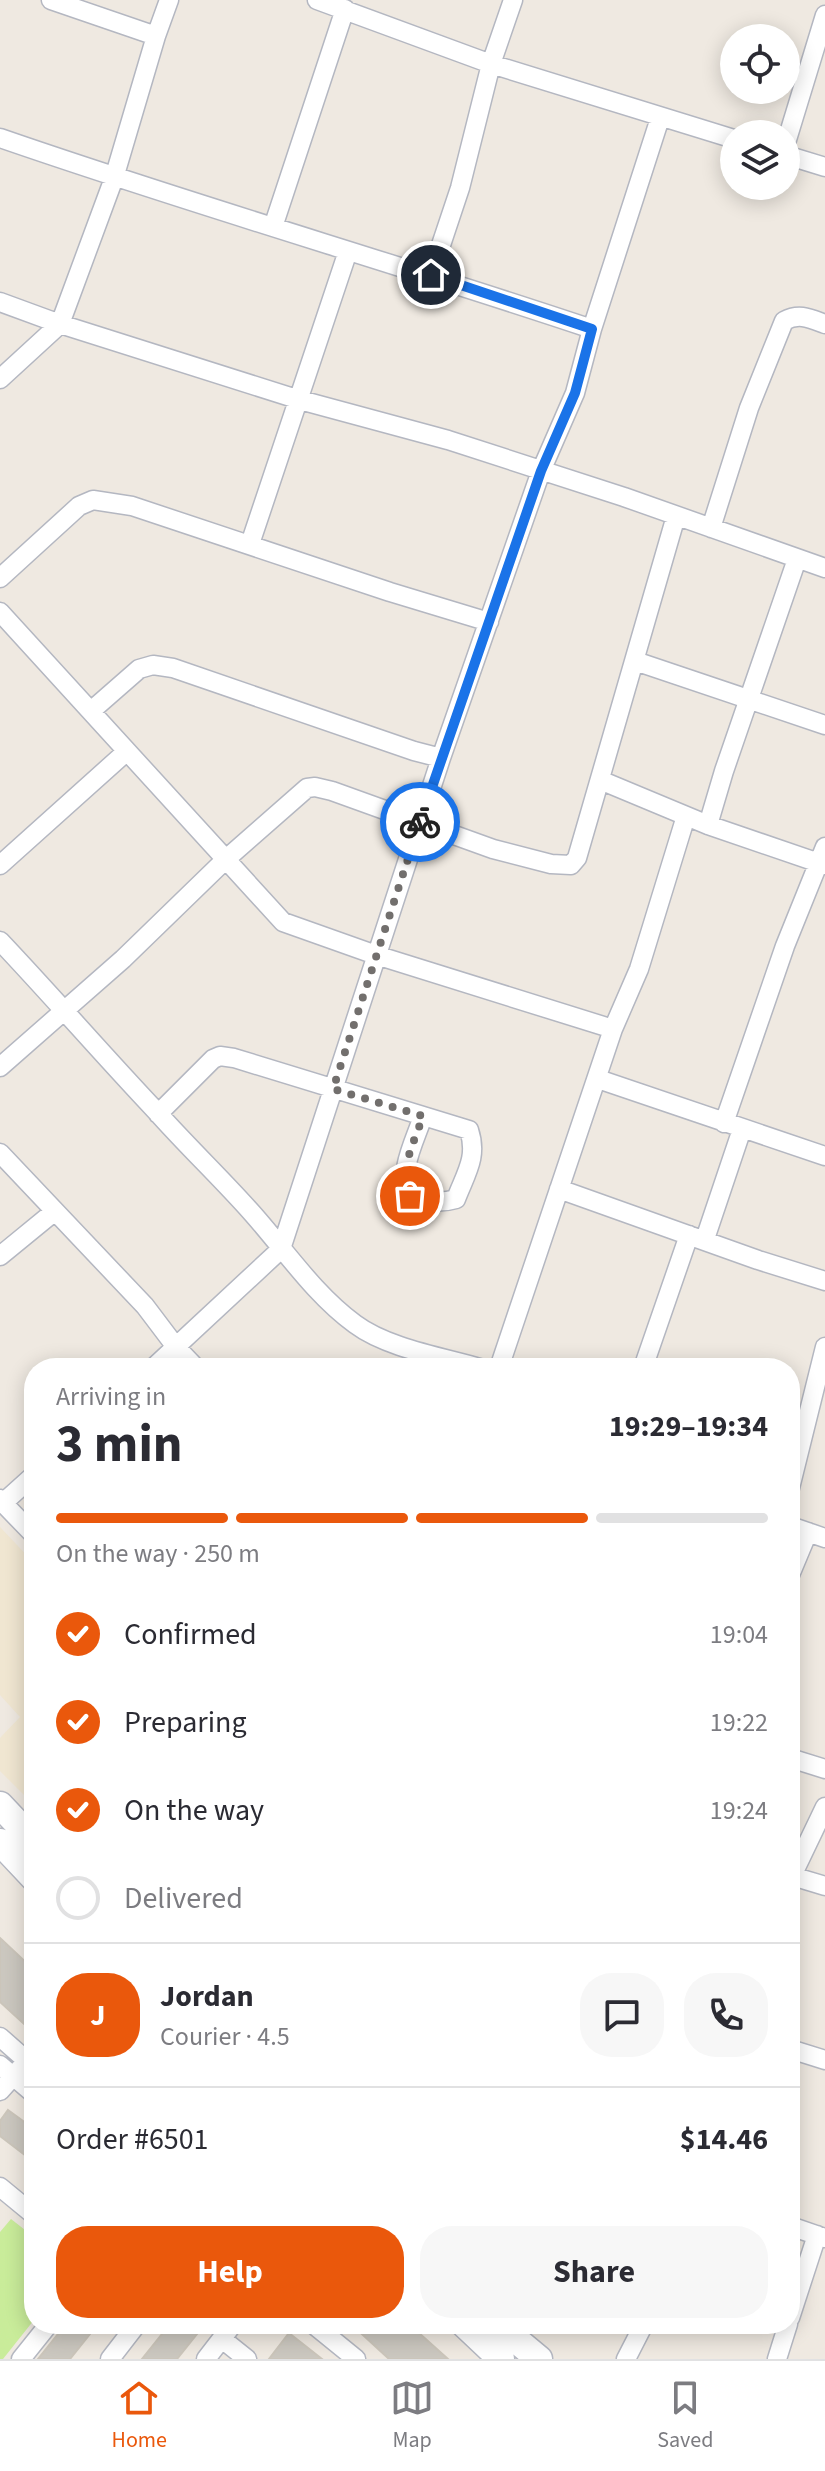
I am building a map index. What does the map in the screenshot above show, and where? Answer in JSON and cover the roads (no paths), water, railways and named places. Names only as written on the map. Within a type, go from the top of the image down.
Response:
[{"type":"main road","points":[[0,1805],[24,1830]]},
{"type":"main road","points":[[0,1842],[24,1867]]},
{"type":"main road","points":[[475,2334],[501,2359]]},
{"type":"main road","points":[[509,2334],[539,2359]]},
{"type":"street","points":[[51,0],[156,36]]},
{"type":"street","points":[[0,379],[60,324],[114,178],[169,0]]},
{"type":"street","points":[[317,0],[491,64],[720,135]]},
{"type":"street","points":[[431,275],[460,188],[491,64],[513,0]]},
{"type":"street","points":[[273,227],[345,9]]},
{"type":"street","points":[[793,120],[825,15]]},
{"type":"street","points":[[164,1358],[281,1249],[441,758],[541,471],[575,393],[592,329],[660,118]]},
{"type":"street","points":[[0,138],[114,178],[431,275],[592,329]]},
{"type":"street","points":[[800,159],[825,167]]},
{"type":"street","points":[[250,544],[348,251]]},
{"type":"street","points":[[0,302],[300,400],[448,440],[825,568]]},
{"type":"street","points":[[711,528],[749,408],[784,321],[793,316],[806,316],[825,324]]},
{"type":"street","points":[[0,578],[79,506],[93,500],[132,506],[489,622]]},
{"type":"street","points":[[0,1067],[123,959],[225,860],[307,788],[332,791],[493,849],[551,864],[571,865],[577,858],[676,516]]},
{"type":"street","points":[[708,825],[797,559]]},
{"type":"street","points":[[0,612],[283,922],[376,955],[613,1029]]},
{"type":"street","points":[[635,661],[825,725]]},
{"type":"street","points":[[91,711],[139,669],[153,665],[173,668],[441,758]]},
{"type":"street","points":[[0,865],[126,752]]},
{"type":"street","points":[[600,780],[708,825],[823,858],[785,946],[697,1237],[647,1358]]},
{"type":"street","points":[[502,1358],[613,1029],[639,969],[686,816]]},
{"type":"street","points":[[0,941],[335,1307],[356,1325],[404,1346],[445,1358]]},
{"type":"street","points":[[158,1114],[213,1059],[220,1056],[234,1058],[469,1130],[474,1153],[456,1199],[432,1203],[410,1196],[404,1186],[404,1176],[423,1116]]},
{"type":"street","points":[[598,1079],[825,1156]]},
{"type":"street","points":[[0,1153],[145,1306],[186,1358]]},
{"type":"street","points":[[559,1189],[825,1281]]},
{"type":"street","points":[[0,1256],[55,1211]]},
{"type":"street","points":[[800,1448],[825,1347]]},
{"type":"street","points":[[24,1483],[2,1501],[24,1524]]},
{"type":"street","points":[[800,1551],[808,1532]]},
{"type":"street","points":[[800,1761],[825,1769]]},
{"type":"street","points":[[800,1859],[825,1807]]},
{"type":"street","points":[[800,1880],[825,1886]]},
{"type":"street","points":[[0,2037],[24,2054]]},
{"type":"street","points":[[800,2052],[825,2060]]},
{"type":"street","points":[[0,2091],[6,2071],[24,2086]]},
{"type":"street","points":[[4,2197],[24,2209]]},
{"type":"street","points":[[800,2229],[821,2236],[800,2292]]},
{"type":"street","points":[[21,2359],[41,2334]]},
{"type":"street","points":[[110,2359],[129,2334]]},
{"type":"street","points":[[206,2359],[225,2334]]},
{"type":"street","points":[[229,2334],[247,2359]]},
{"type":"street","points":[[325,2334],[356,2359]]},
{"type":"street","points":[[626,2359],[639,2334]]},
{"type":"street","points":[[636,2359],[641,2334]]},
{"type":"street","points":[[777,2359],[785,2334]]}]
